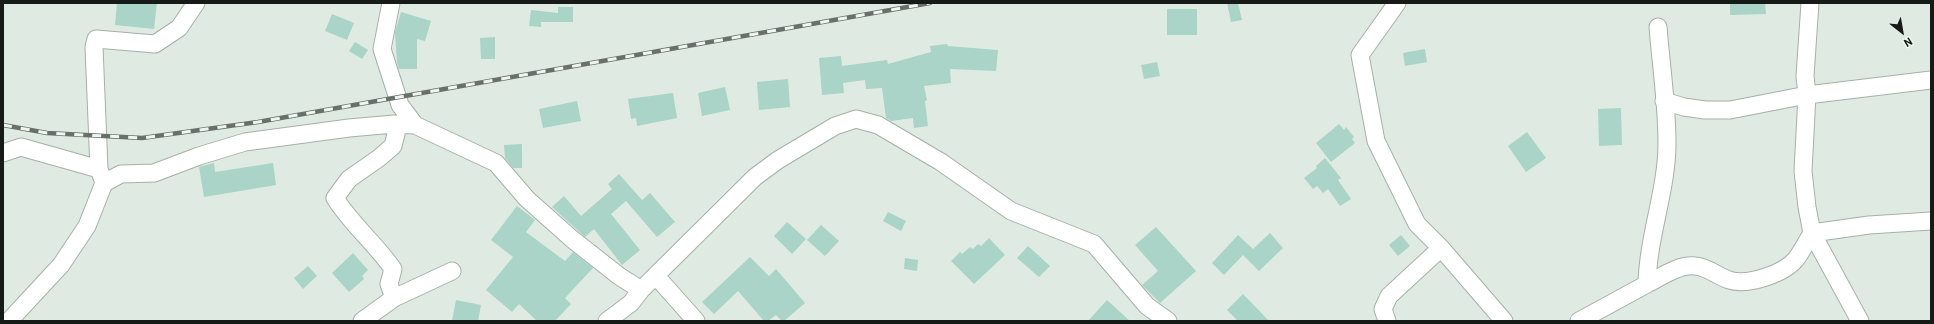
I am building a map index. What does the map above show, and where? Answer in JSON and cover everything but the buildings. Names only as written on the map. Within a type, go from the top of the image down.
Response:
[{"type":"street","points":[[9,321],[61,265],[87,226],[102,176],[94,47],[96,39],[155,44],[179,28],[196,3]]},
{"type":"street","points":[[391,3],[382,49],[400,105],[415,125]]},
{"type":"street","points":[[1397,3],[1360,55],[1376,142],[1417,224],[1442,248],[1504,321]]},
{"type":"street","points":[[1810,3],[1805,76],[1807,95],[1803,171],[1812,233],[1860,321]]},
{"type":"street","points":[[1647,284],[1648,263],[1662,191],[1667,143],[1658,27]]},
{"type":"street","points":[[1664,101],[1684,107],[1705,110],[1730,110],[1807,95],[1931,80]]},
{"type":"street","points":[[607,321],[631,303],[641,290],[755,177],[778,160],[835,126],[856,119],[878,125],[910,143],[941,162],[1011,211],[1094,244],[1147,306],[1168,321]]},
{"type":"street","points":[[394,124],[396,134],[393,146],[380,158],[349,179],[335,198],[342,209],[382,253],[393,269],[389,284],[394,298]]},
{"type":"street","points":[[3,153],[21,147],[102,176],[154,173],[199,156],[246,142],[348,128],[394,124],[415,125],[496,163],[527,200],[572,239],[619,276],[641,290]]},
{"type":"street","points":[[1579,321],[1682,267],[1695,266],[1739,283],[1774,275],[1795,260],[1812,233],[1869,225],[1931,221]]},
{"type":"street","points":[[1387,321],[1383,309],[1389,296],[1442,248]]},
{"type":"street","points":[[362,321],[394,298],[452,272]]},
{"type":"street","points":[[656,276],[696,321]]},
{"type":"railway","points":[[3,125],[47,133],[142,138],[258,122],[930,3]]}]
